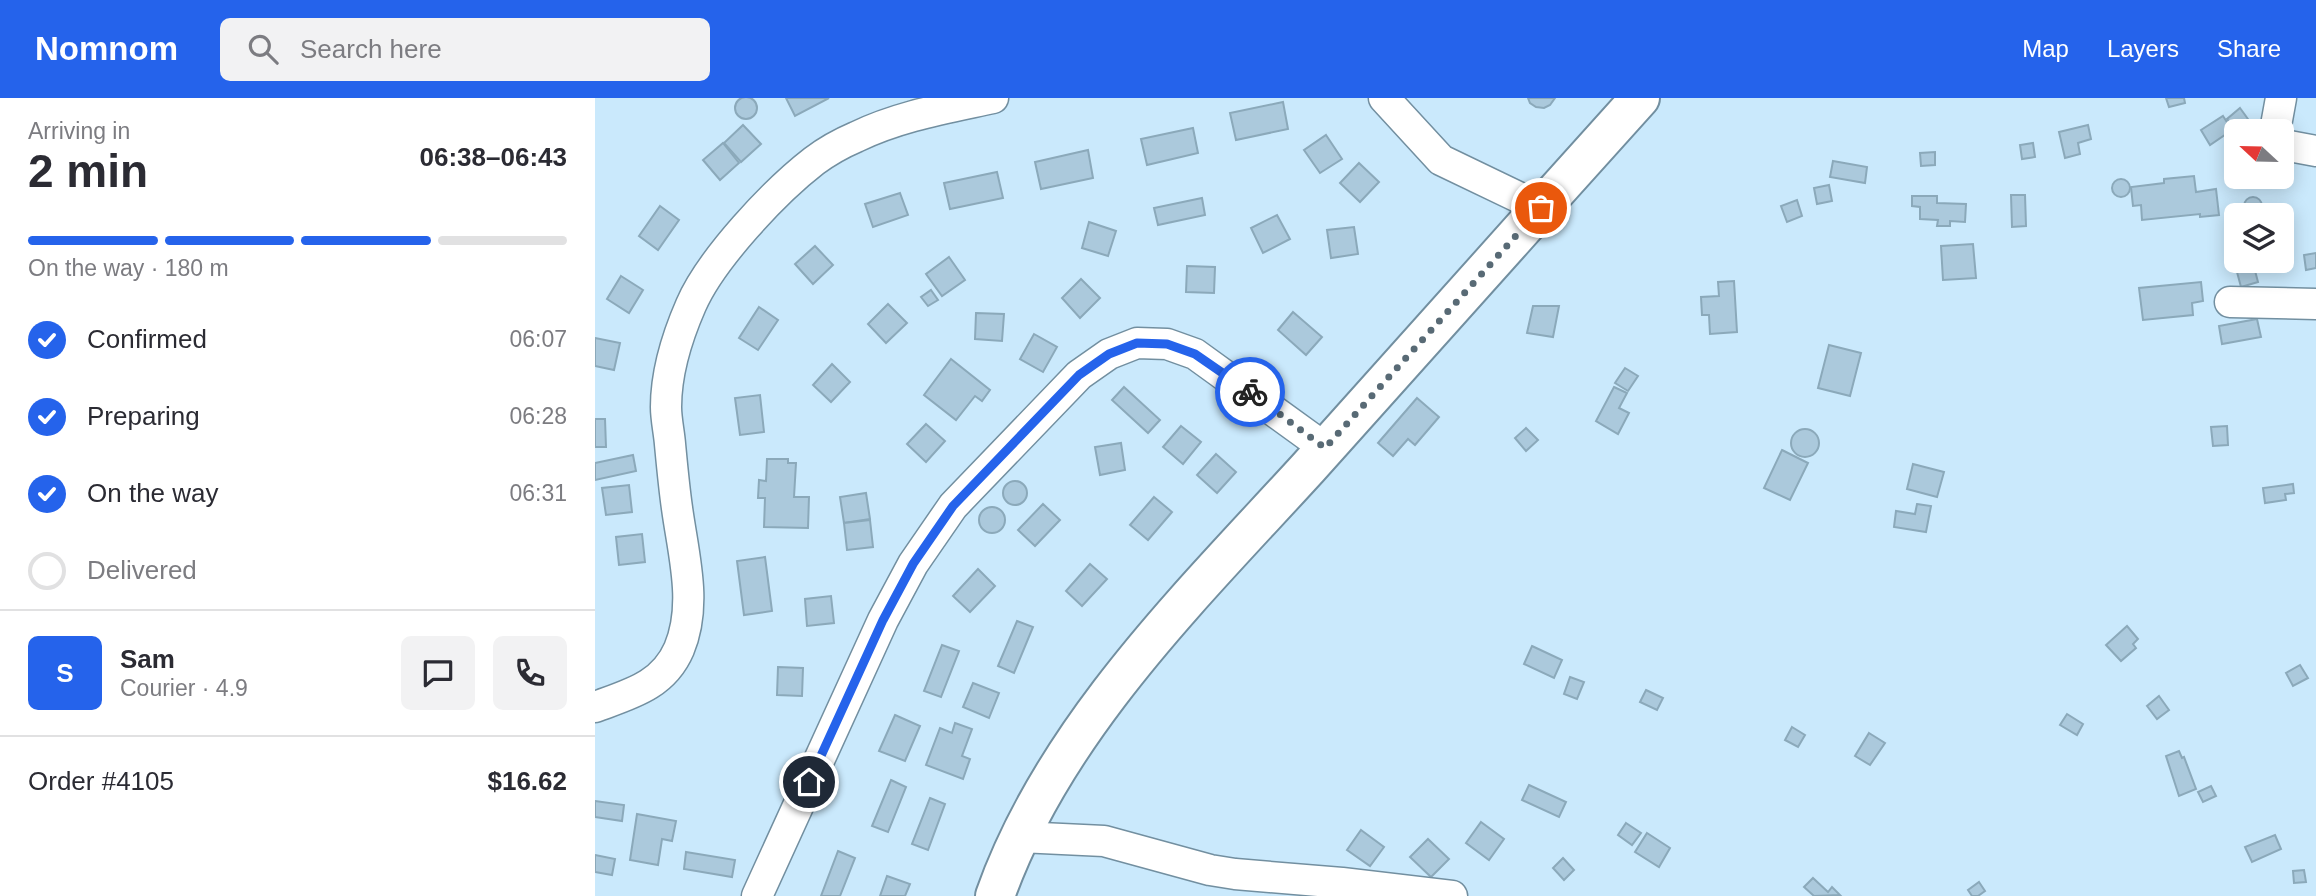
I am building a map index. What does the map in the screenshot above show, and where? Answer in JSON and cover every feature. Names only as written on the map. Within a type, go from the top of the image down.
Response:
[{"type":"street","points":[[595,707],[636,692],[666,672],[679,649],[687,625],[687,568],[666,407],[671,356],[691,303],[717,262],[761,210],[815,160],[878,127],[905,118],[993,98]]},
{"type":"street","points":[[1384,98],[1441,160],[1541,208]]},
{"type":"street","points":[[995,896],[1041,793],[1076,738],[1162,629],[1640,98]]},
{"type":"street","points":[[2277,119],[2281,98]]},
{"type":"street","points":[[2294,147],[2316,151]]},
{"type":"street","points":[[2230,302],[2316,304]]},
{"type":"street","points":[[757,896],[883,620],[913,564],[953,506],[1079,375],[1109,354],[1137,343],[1167,344],[1195,354],[1325,448]]},
{"type":"street","points":[[1020,837],[1104,841],[1210,870],[1235,874],[1453,896]]},
{"type":"building","points":[[746,97],[754,100],[757,108],[754,116],[746,119],[738,116],[735,108],[738,100]]},
{"type":"building","points":[[786,98],[829,98],[795,116]]},
{"type":"building","points":[[1528,98],[1555,98],[1544,108],[1536,107]]},
{"type":"building","points":[[2166,98],[2184,98],[2185,103],[2169,107]]},
{"type":"building","points":[[1283,102],[1288,129],[1236,140],[1230,113]]},
{"type":"building","points":[[2240,108],[2248,119],[2227,119]]},
{"type":"building","points":[[2223,116],[2225,119],[2224,135],[2210,145],[2201,130]]},
{"type":"building","points":[[743,125],[761,144],[741,162],[724,143]]},
{"type":"building","points":[[2088,125],[2091,139],[2078,143],[2080,154],[2065,158],[2059,132]]},
{"type":"building","points":[[1193,128],[1198,153],[1147,165],[1141,139]]},
{"type":"building","points":[[1326,135],[1342,159],[1320,173],[1304,150]]},
{"type":"building","points":[[723,143],[739,163],[720,180],[703,160]]},
{"type":"building","points":[[2033,143],[2035,157],[2022,159],[2020,145]]},
{"type":"building","points":[[1088,150],[1093,178],[1041,189],[1035,162]]},
{"type":"building","points":[[1935,152],[1935,165],[1921,166],[1920,153]]},
{"type":"building","points":[[1833,161],[1867,167],[1865,183],[1830,177]]},
{"type":"building","points":[[1359,163],[1379,182],[1360,202],[1340,183]]},
{"type":"building","points":[[997,172],[1003,198],[950,209],[944,183]]},
{"type":"building","points":[[2194,176],[2196,192],[2216,189],[2219,215],[2200,217],[2200,214],[2142,220],[2141,205],[2133,206],[2131,187],[2164,183],[2164,179]]},
{"type":"building","points":[[2121,179],[2127,182],[2130,188],[2127,194],[2121,197],[2115,194],[2112,188],[2115,182]]},
{"type":"building","points":[[1829,185],[1832,201],[1817,204],[1814,188]]},
{"type":"building","points":[[900,193],[908,215],[873,227],[865,204]]},
{"type":"building","points":[[2011,195],[2025,195],[2026,226],[2012,227]]},
{"type":"building","points":[[1912,196],[1937,196],[1937,203],[1966,204],[1965,222],[1950,221],[1950,226],[1937,226],[1938,220],[1920,219],[1920,207],[1912,206]]},
{"type":"building","points":[[2253,197],[2261,203],[2245,203]]},
{"type":"building","points":[[1202,198],[1205,215],[1158,225],[1154,208]]},
{"type":"building","points":[[1797,200],[1802,216],[1787,222],[1781,206]]},
{"type":"building","points":[[660,206],[679,220],[658,250],[639,236]]},
{"type":"building","points":[[1277,215],[1290,239],[1263,253],[1251,228]]},
{"type":"building","points":[[1089,222],[1116,231],[1108,256],[1082,248]]},
{"type":"building","points":[[1354,227],[1358,254],[1331,258],[1327,230]]},
{"type":"building","points":[[1973,244],[1976,278],[1943,280],[1941,246]]},
{"type":"building","points":[[815,246],[833,265],[813,284],[795,264]]},
{"type":"building","points":[[2316,253],[2316,268],[2306,270],[2304,255]]},
{"type":"building","points":[[949,257],[965,280],[942,296],[926,274]]},
{"type":"building","points":[[1187,266],[1215,267],[1214,293],[1186,292]]},
{"type":"building","points":[[2237,273],[2256,273],[2258,282],[2241,287]]},
{"type":"building","points":[[621,276],[643,290],[629,313],[607,299]]},
{"type":"building","points":[[1081,279],[1100,298],[1080,318],[1062,298]]},
{"type":"building","points":[[1734,281],[1737,332],[1710,334],[1709,315],[1702,315],[1701,297],[1719,296],[1718,282]]},
{"type":"building","points":[[2201,282],[2203,301],[2192,303],[2193,315],[2143,320],[2139,288]]},
{"type":"building","points":[[931,290],[938,300],[928,306],[921,297]]},
{"type":"building","points":[[888,304],[907,323],[886,343],[868,324]]},
{"type":"building","points":[[1533,306],[1559,306],[1553,337],[1527,333]]},
{"type":"building","points":[[759,307],[778,320],[758,350],[739,338]]},
{"type":"building","points":[[1293,312],[1322,337],[1306,355],[1278,330]]},
{"type":"building","points":[[976,313],[1004,314],[1002,341],[975,339]]},
{"type":"building","points":[[2257,319],[2261,337],[2222,344],[2219,326]]},
{"type":"building","points":[[1034,334],[1057,347],[1043,372],[1020,359]]},
{"type":"building","points":[[595,338],[620,343],[614,370],[595,366]]},
{"type":"building","points":[[1829,345],[1861,353],[1850,396],[1818,388]]},
{"type":"building","points":[[951,359],[990,390],[982,401],[975,396],[956,420],[924,395]]},
{"type":"building","points":[[832,364],[850,382],[831,402],[813,385]]},
{"type":"building","points":[[1625,368],[1638,376],[1628,391],[1615,383]]},
{"type":"building","points":[[1124,387],[1160,420],[1148,433],[1112,400]]},
{"type":"building","points":[[1614,387],[1627,393],[1619,408],[1629,413],[1618,434],[1596,421]]},
{"type":"building","points":[[760,395],[764,432],[740,435],[735,398]]},
{"type":"building","points":[[1417,398],[1439,417],[1415,445],[1408,439],[1393,456],[1378,443]]},
{"type":"building","points":[[595,419],[605,419],[606,447],[595,447]]},
{"type":"building","points":[[926,424],[945,441],[926,462],[907,444]]},
{"type":"building","points":[[1181,426],[1201,442],[1183,464],[1163,447]]},
{"type":"building","points":[[2227,426],[2228,445],[2213,446],[2211,427]]},
{"type":"building","points":[[1526,428],[1538,440],[1526,451],[1515,438]]},
{"type":"building","points":[[1805,429],[1815,433],[1819,443],[1815,453],[1805,457],[1795,453],[1791,443],[1795,433]]},
{"type":"building","points":[[1121,443],[1125,470],[1100,475],[1095,447]]},
{"type":"building","points":[[1782,450],[1808,463],[1790,500],[1764,488]]},
{"type":"building","points":[[1216,454],[1236,472],[1217,493],[1197,475]]},
{"type":"building","points":[[633,455],[636,471],[595,480],[595,463]]},
{"type":"building","points":[[767,459],[788,459],[788,463],[796,463],[794,497],[809,497],[808,528],[764,527],[765,498],[758,498],[759,480],[766,481]]},
{"type":"building","points":[[1913,464],[1944,472],[1937,497],[1907,489]]},
{"type":"building","points":[[1015,481],[1024,484],[1027,493],[1024,502],[1015,505],[1006,502],[1003,493],[1006,484]]},
{"type":"building","points":[[2293,484],[2294,493],[2285,494],[2286,500],[2265,503],[2263,488]]},
{"type":"building","points":[[629,485],[632,512],[606,515],[602,488]]},
{"type":"building","points":[[866,493],[870,519],[844,523],[840,497]]},
{"type":"building","points":[[1154,497],[1172,512],[1148,540],[1130,525]]},
{"type":"building","points":[[1043,504],[1060,520],[1035,546],[1018,530]]},
{"type":"building","points":[[1917,504],[1931,506],[1926,532],[1894,527],[1896,511],[1915,514]]},
{"type":"building","points":[[992,507],[1001,511],[1005,520],[1001,529],[992,533],[983,529],[979,520],[983,511]]},
{"type":"building","points":[[870,520],[873,547],[847,550],[844,523]]},
{"type":"building","points":[[642,534],[645,562],[619,565],[616,537]]},
{"type":"building","points":[[765,557],[772,611],[744,615],[737,561]]},
{"type":"building","points":[[1090,564],[1107,579],[1082,606],[1066,591]]},
{"type":"building","points":[[978,569],[995,586],[970,612],[953,596]]},
{"type":"building","points":[[831,596],[834,623],[807,626],[805,599]]},
{"type":"building","points":[[1017,621],[1033,627],[1014,673],[998,666]]},
{"type":"building","points":[[2127,626],[2138,639],[2133,644],[2136,648],[2121,661],[2106,645]]},
{"type":"building","points":[[942,645],[959,651],[941,697],[924,691]]},
{"type":"building","points":[[1532,646],[1562,660],[1554,678],[1524,664]]},
{"type":"building","points":[[2300,665],[2308,678],[2293,686],[2286,673]]},
{"type":"building","points":[[778,667],[803,668],[802,696],[777,695]]},
{"type":"building","points":[[1570,677],[1584,682],[1577,699],[1564,694]]},
{"type":"building","points":[[973,683],[999,693],[989,718],[963,707]]},
{"type":"building","points":[[1646,690],[1663,698],[1657,710],[1640,702]]},
{"type":"building","points":[[2159,696],[2169,710],[2157,719],[2147,706]]},
{"type":"building","points":[[2067,714],[2083,724],[2077,735],[2060,725]]},
{"type":"building","points":[[895,715],[920,726],[905,761],[879,751]]},
{"type":"building","points":[[955,723],[972,729],[962,756],[970,759],[963,779],[926,765],[940,728],[952,733]]},
{"type":"building","points":[[1792,727],[1805,735],[1798,747],[1785,740]]},
{"type":"building","points":[[1869,733],[1885,743],[1870,765],[1855,756]]},
{"type":"building","points":[[2179,751],[2182,758],[2184,757],[2196,789],[2179,796],[2166,756]]},
{"type":"building","points":[[891,780],[906,787],[888,832],[872,826]]},
{"type":"building","points":[[1529,785],[1566,802],[1559,817],[1522,800]]},
{"type":"building","points":[[2211,786],[2216,796],[2203,802],[2198,792]]},
{"type":"building","points":[[930,798],[945,804],[928,850],[912,844]]},
{"type":"building","points":[[595,801],[624,805],[622,821],[595,817]]},
{"type":"building","points":[[637,814],[676,821],[672,841],[662,839],[658,865],[630,860]]},
{"type":"building","points":[[1481,822],[1504,839],[1489,860],[1466,843]]},
{"type":"building","points":[[1626,823],[1641,833],[1632,845],[1618,835]]},
{"type":"building","points":[[1361,830],[1384,847],[1370,866],[1347,850]]},
{"type":"building","points":[[1647,833],[1670,848],[1659,867],[1635,852]]},
{"type":"building","points":[[2275,835],[2281,849],[2252,862],[2245,847]]},
{"type":"building","points":[[1428,839],[1449,859],[1431,877],[1410,857]]},
{"type":"building","points":[[838,851],[855,858],[840,896],[821,896]]},
{"type":"building","points":[[686,852],[735,860],[732,877],[684,869]]},
{"type":"building","points":[[595,855],[615,859],[612,875],[595,872]]},
{"type":"building","points":[[1563,858],[1574,870],[1564,880],[1553,868]]},
{"type":"building","points":[[2304,870],[2306,882],[2294,883],[2293,871]]},
{"type":"building","points":[[887,876],[910,884],[905,896],[880,896]]},
{"type":"building","points":[[1813,878],[1828,892],[1832,887],[1840,895],[1814,896],[1804,887]]},
{"type":"building","points":[[1979,882],[1985,891],[1978,896],[1972,896],[1968,890]]},
{"type":"way so far","points":[[1250,392],[1325,448],[1541,208]]},
{"type":"route","points":[[809,782],[883,620],[913,564],[953,506],[1079,375],[1109,354],[1137,343],[1167,344],[1195,354],[1250,392]]}]
